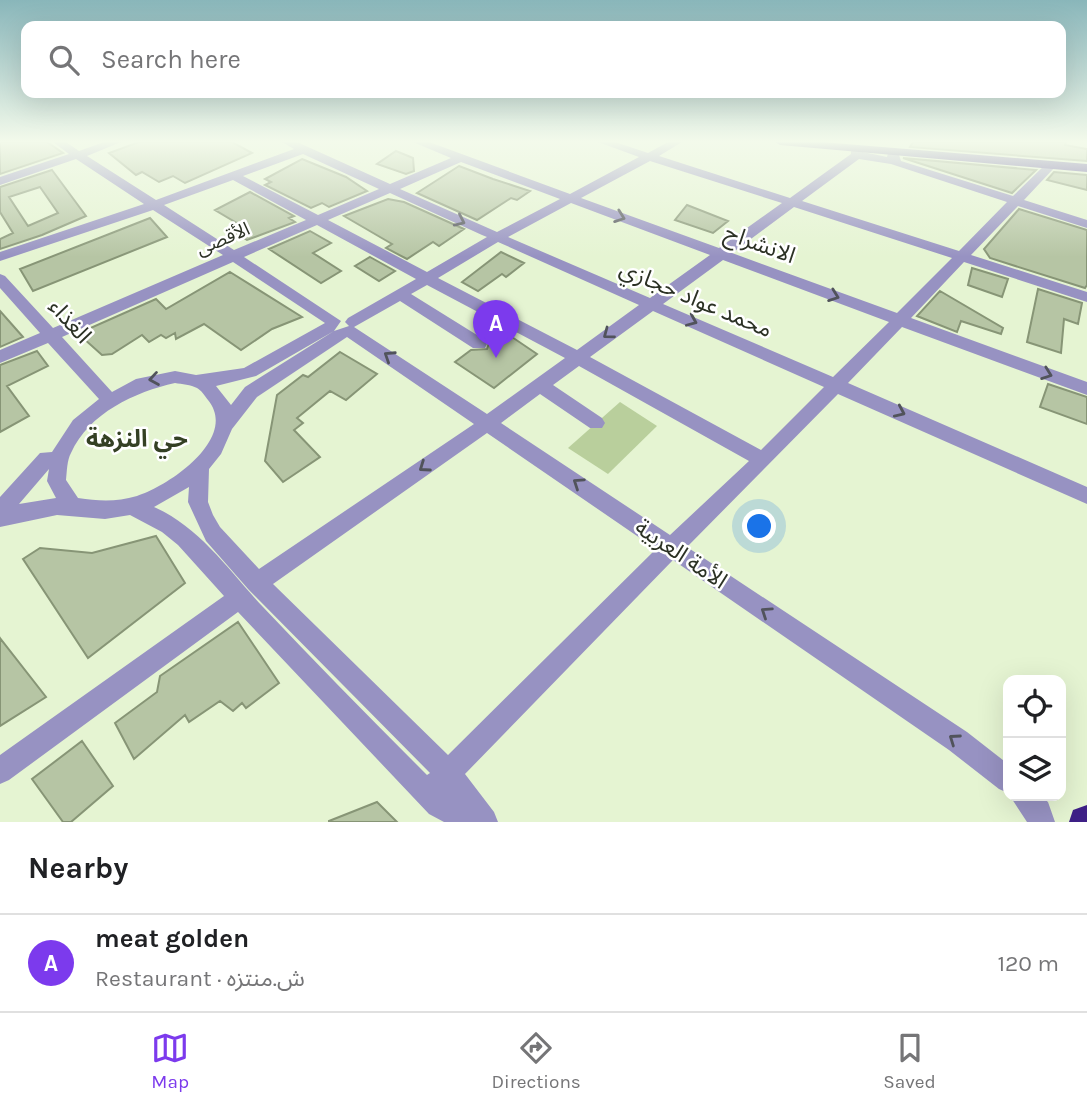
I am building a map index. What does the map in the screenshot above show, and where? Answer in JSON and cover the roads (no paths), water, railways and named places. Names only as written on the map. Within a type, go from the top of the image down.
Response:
[{"type":"street","name":"الأمة العربية","points":[[115,180],[488,423],[958,741],[1003,776]]},
{"type":"street","points":[[0,257],[222,180]]},
{"type":"street","points":[[242,180],[764,460]]},
{"type":"street","name":"محمد عواد حجازي","points":[[371,180],[496,238],[837,384],[1087,496]]},
{"type":"street","name":"الأقصى","points":[[0,356],[410,180]]},
{"type":"street","name":"الانشراح","points":[[521,180],[1087,388]]},
{"type":"street","points":[[0,508],[11,500],[47,458],[55,440],[68,423],[105,395],[137,382],[169,377],[197,381],[232,378],[250,372],[341,327],[496,238],[607,180]]},
{"type":"street","points":[[721,180],[1087,297]]},
{"type":"street","points":[[0,771],[248,590],[488,423],[650,303],[723,254],[818,180]]},
{"type":"street","points":[[959,180],[1087,224]]},
{"type":"street","points":[[427,794],[671,548],[764,460],[1037,180]]},
{"type":"street","name":"الغذاء","points":[[0,279],[105,395]]},
{"type":"street","points":[[400,294],[479,344]]},
{"type":"street","points":[[0,517],[72,506],[110,510],[131,506],[157,496],[200,467],[211,453],[224,426],[251,392],[341,327]]},
{"type":"street","points":[[197,381],[220,398],[224,411],[224,426]]},
{"type":"street","points":[[540,385],[596,423]]},
{"type":"street","points":[[47,458],[46,473],[50,486],[58,497],[72,506]]},
{"type":"street","points":[[200,467],[198,502],[204,519],[248,590],[427,794],[450,813],[482,820]]},
{"type":"street","points":[[131,506],[166,521],[248,590],[448,773],[482,820]]},
{"type":"street","points":[[1028,801],[1038,812],[1041,822]]},
{"type":"place","name":"meat golden","points":[[496,358]]},
{"type":"district","name":"حي النزهة","points":[[137,439]]}]
